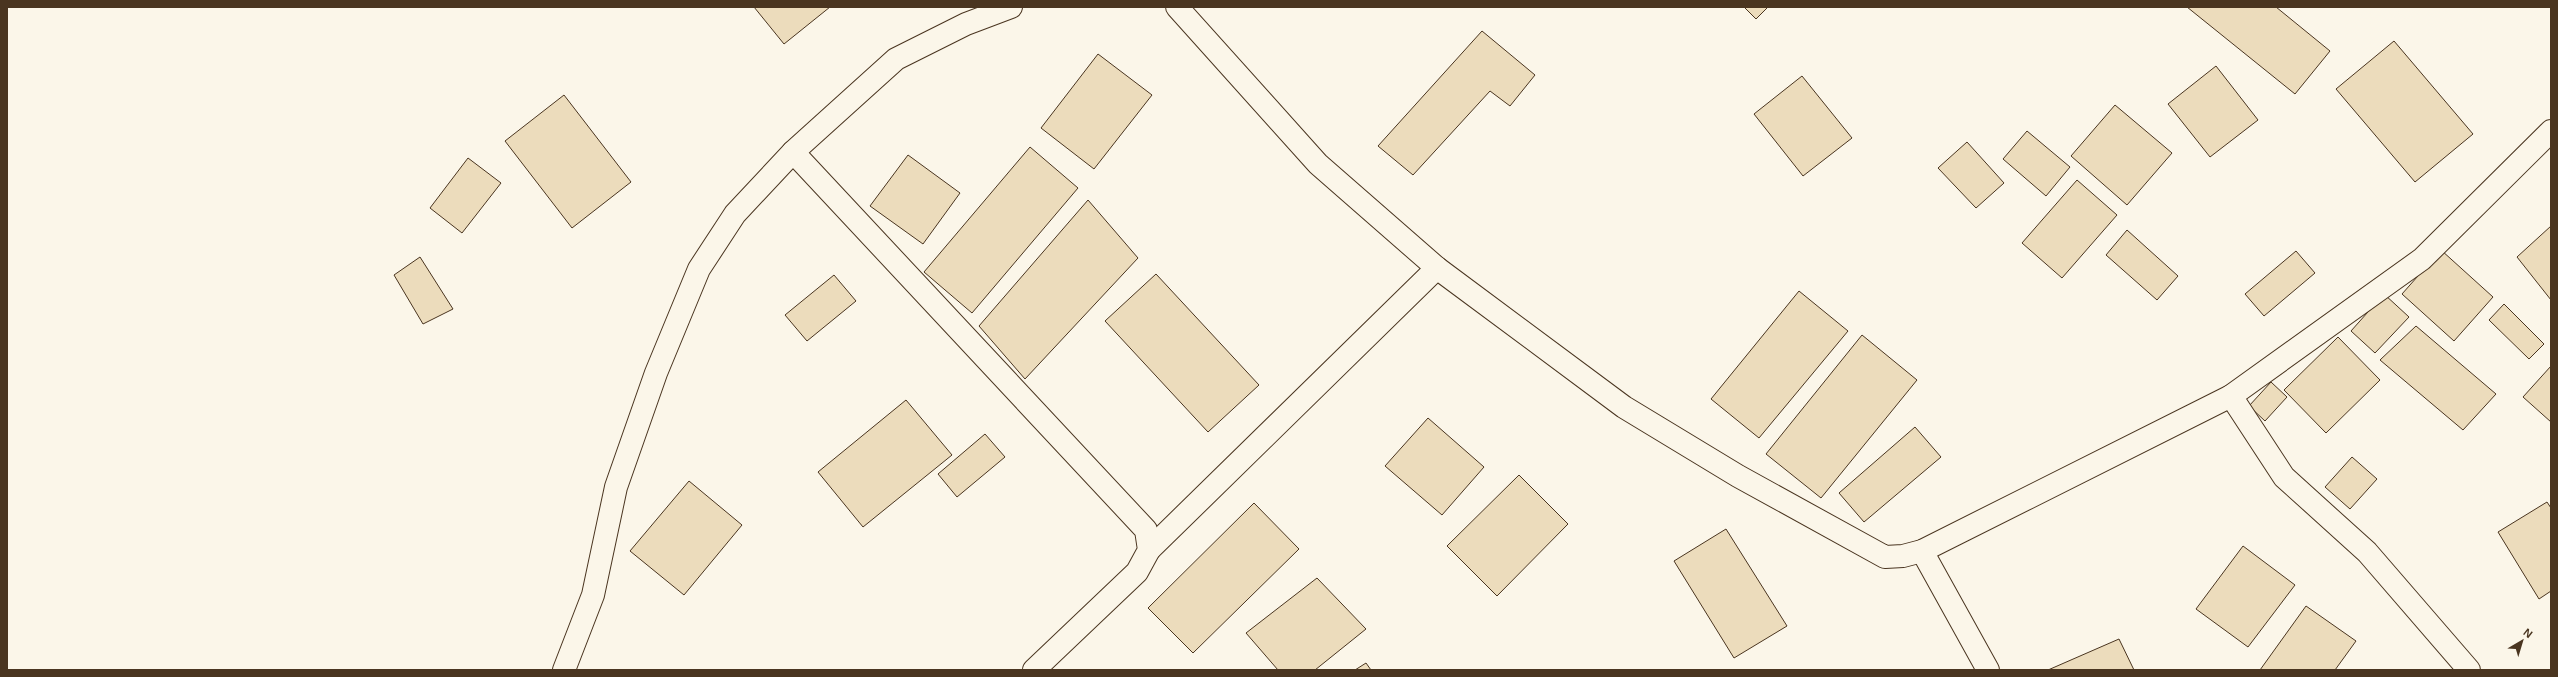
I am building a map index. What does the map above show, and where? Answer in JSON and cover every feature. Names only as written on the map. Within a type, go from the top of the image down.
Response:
[{"type":"street","points":[[564,670],[593,595],[616,487],[656,373],[699,269],[735,214],[793,152],[896,59],[966,24],[1011,7]]},
{"type":"street","points":[[1176,7],[1318,164],[1436,268],[1624,407],[1738,476],[1885,557],[1922,551],[2231,396],[2422,259],[2551,131]]},
{"type":"street","points":[[793,152],[1120,500],[1146,530],[1149,550]]},
{"type":"street","points":[[1034,670],[1137,572],[1149,550],[1436,268]]},
{"type":"street","points":[[2231,396],[2284,477],[2367,552],[2468,670]]},
{"type":"street","points":[[1922,551],[1988,670]]},
{"type":"building","points":[[754,7],[830,7],[784,44]]},
{"type":"building","points":[[1744,7],[1768,7],[1756,19]]},
{"type":"building","points":[[2187,7],[2276,7],[2330,51],[2295,94]]},
{"type":"building","points":[[1482,31],[1535,75],[1510,106],[1490,91],[1413,175],[1378,146]]},
{"type":"building","points":[[2394,41],[2473,134],[2415,182],[2336,89]]},
{"type":"building","points":[[1098,54],[1152,95],[1094,169],[1041,128]]},
{"type":"building","points":[[2216,66],[2258,120],[2210,157],[2168,104]]},
{"type":"building","points":[[1802,76],[1852,138],[1803,176],[1754,114]]},
{"type":"building","points":[[564,95],[631,182],[572,228],[505,141]]},
{"type":"building","points":[[2115,105],[2172,153],[2127,205],[2071,156]]},
{"type":"building","points":[[2027,131],[2070,167],[2046,196],[2003,159]]},
{"type":"building","points":[[1967,142],[2004,183],[1976,208],[1938,168]]},
{"type":"building","points":[[1030,147],[1078,188],[972,313],[924,272]]},
{"type":"building","points":[[908,155],[960,193],[923,244],[870,206]]},
{"type":"building","points":[[468,158],[501,183],[462,233],[430,208]]},
{"type":"building","points":[[2077,180],[2117,215],[2062,278],[2022,243]]},
{"type":"building","points":[[1088,200],[1138,258],[1025,379],[979,326]]},
{"type":"building","points":[[2551,226],[2551,300],[2517,257]]},
{"type":"building","points":[[2127,230],[2178,276],[2157,300],[2106,255]]},
{"type":"building","points":[[2441,250],[2493,297],[2454,341],[2402,294]]},
{"type":"building","points":[[2296,251],[2315,273],[2264,316],[2245,294]]},
{"type":"building","points":[[420,257],[453,309],[423,324],[394,275]]},
{"type":"building","points":[[1156,274],[1259,385],[1208,432],[1105,321]]},
{"type":"building","points":[[834,275],[856,301],[807,341],[785,315]]},
{"type":"building","points":[[1799,291],[1848,331],[1759,438],[1711,399]]},
{"type":"building","points":[[2384,294],[2409,317],[2375,353],[2351,331]]},
{"type":"building","points":[[2504,304],[2544,344],[2529,359],[2489,320]]},
{"type":"building","points":[[2416,326],[2496,394],[2463,430],[2380,360]]},
{"type":"building","points":[[1862,335],[1917,380],[1821,498],[1766,454]]},
{"type":"building","points":[[2338,337],[2380,380],[2326,433],[2284,390]]},
{"type":"building","points":[[2551,366],[2551,422],[2523,397]]},
{"type":"building","points":[[2271,382],[2287,397],[2265,421],[2249,406]]},
{"type":"building","points":[[906,400],[952,455],[863,527],[818,472]]},
{"type":"building","points":[[1428,418],[1484,467],[1442,515],[1385,466]]},
{"type":"building","points":[[1915,427],[1941,457],[1864,522],[1839,493]]},
{"type":"building","points":[[985,434],[1005,457],[957,497],[938,474]]},
{"type":"building","points":[[2352,457],[2377,479],[2350,509],[2325,487]]},
{"type":"building","points":[[1519,475],[1568,524],[1497,596],[1447,546]]},
{"type":"building","points":[[689,481],[742,525],[684,595],[630,551]]},
{"type":"building","points":[[2547,502],[2551,508],[2551,591],[2539,599],[2498,532]]},
{"type":"building","points":[[1254,503],[1299,549],[1193,653],[1148,608]]},
{"type":"building","points":[[1726,529],[1787,626],[1734,658],[1674,561]]},
{"type":"building","points":[[2243,546],[2295,585],[2248,647],[2196,609]]},
{"type":"building","points":[[1317,578],[1366,629],[1315,670],[1278,670],[1246,633]]},
{"type":"building","points":[[2306,606],[2356,641],[2335,670],[2260,670]]},
{"type":"building","points":[[2119,639],[2134,670],[2048,670]]},
{"type":"building","points":[[1366,663],[1371,670],[1355,670]]}]
